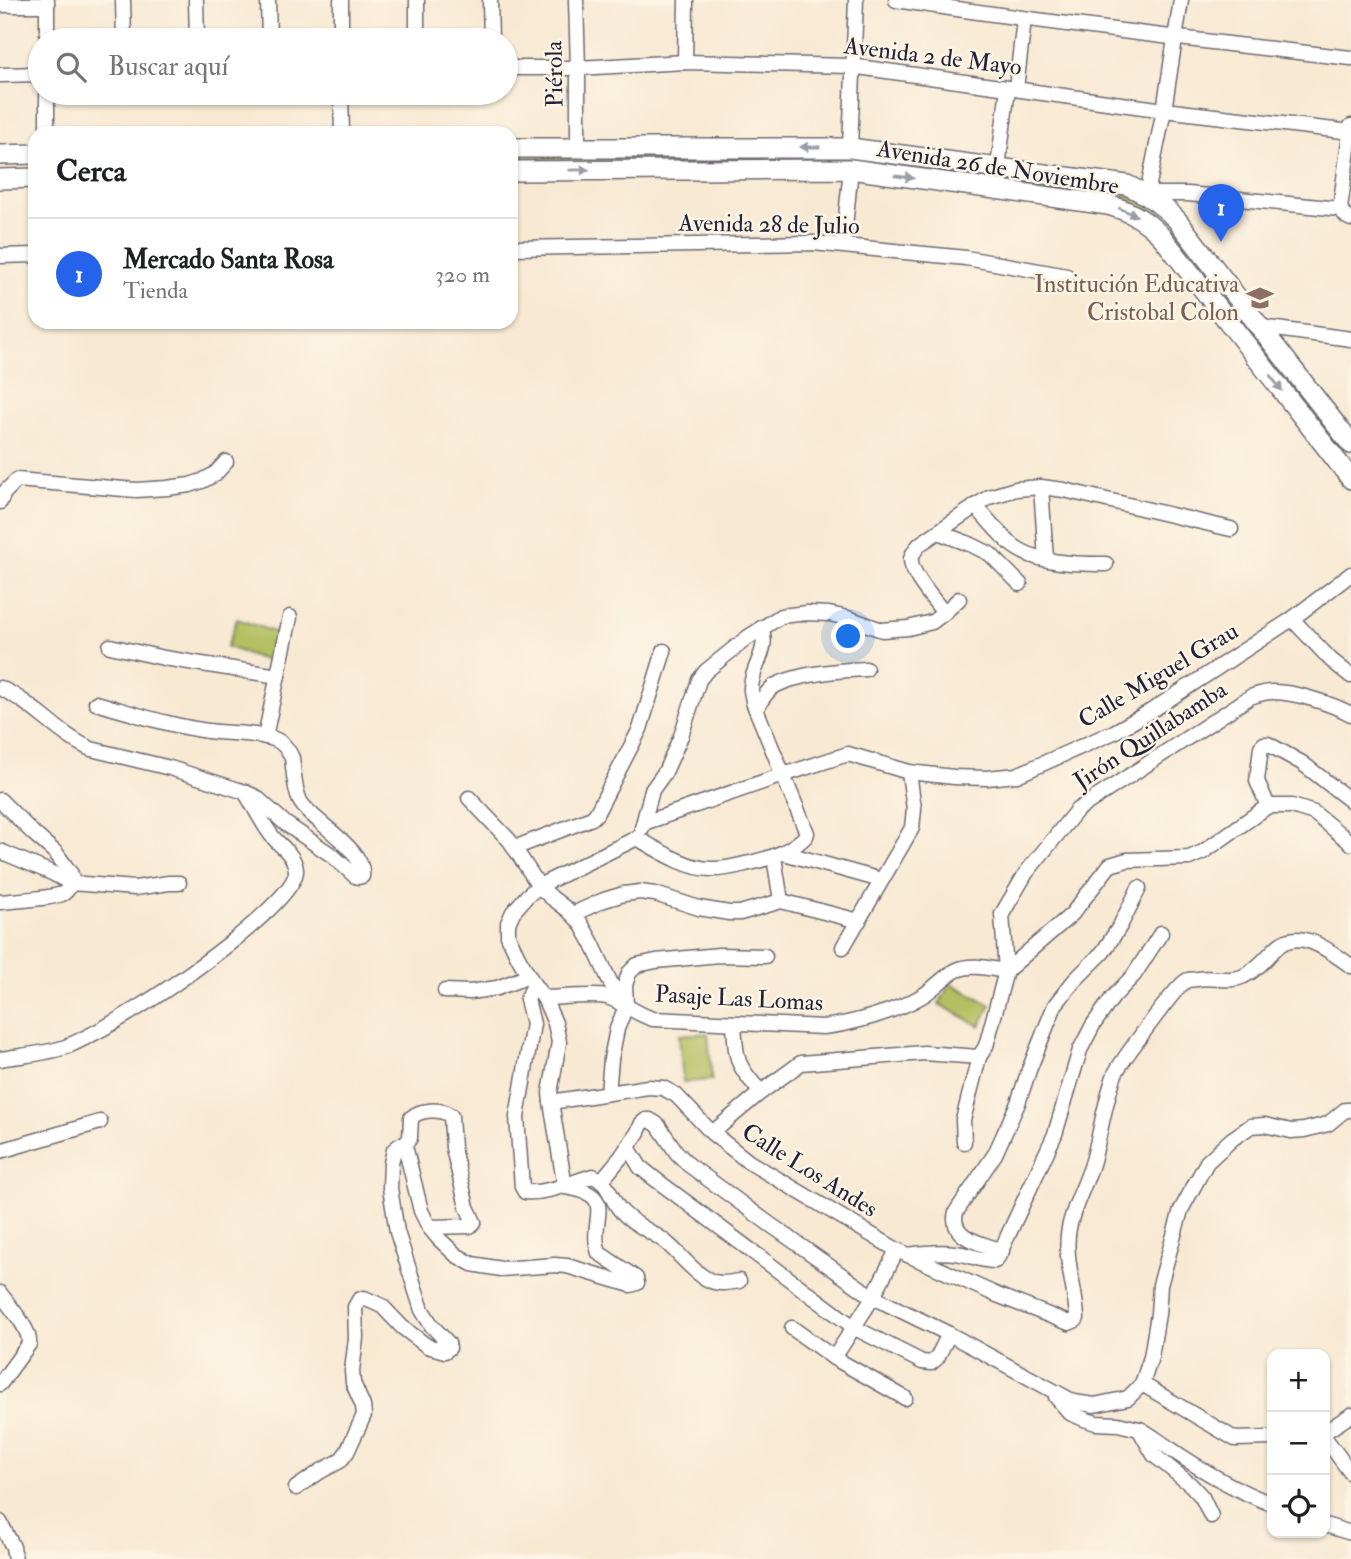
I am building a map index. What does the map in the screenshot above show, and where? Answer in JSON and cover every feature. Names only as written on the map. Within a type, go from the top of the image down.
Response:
[{"type":"main road","name":"Avenida 26 de Noviembre","points":[[518,148],[850,148],[1127,185],[1163,205],[1177,220],[1351,444]]},
{"type":"main road","points":[[0,155],[28,154]]},
{"type":"main road","name":"Avenida 26 de Noviembre","points":[[518,171],[851,169],[1122,208],[1151,225],[1163,238],[1351,479]]},
{"type":"main road","points":[[0,179],[28,178]]},
{"type":"main road","points":[[1298,411],[1316,398]]},
{"type":"street","points":[[122,0],[123,28]]},
{"type":"street","points":[[196,0],[197,28]]},
{"type":"street","points":[[268,0],[269,28]]},
{"type":"street","points":[[341,0],[341,28]]},
{"type":"street","points":[[417,0],[417,28]]},
{"type":"street","points":[[490,0],[491,28]]},
{"type":"street","name":"Piérola","points":[[576,0],[578,148]]},
{"type":"street","points":[[685,62],[686,0]]},
{"type":"street","points":[[850,148],[856,0]]},
{"type":"street","points":[[896,0],[1176,39],[1351,58]]},
{"type":"street","points":[[1181,0],[1164,110],[1147,194],[1188,194],[1345,214],[1351,130]]},
{"type":"street","points":[[0,5],[47,2],[47,28]]},
{"type":"street","points":[[998,167],[1024,19]]},
{"type":"street","name":"Avenida 2 de Mayo","points":[[518,68],[578,68],[685,62],[854,66],[1164,110],[1351,130]]},
{"type":"street","points":[[0,75],[28,74]]},
{"type":"street","points":[[47,105],[47,126]]},
{"type":"street","points":[[341,105],[342,126]]},
{"type":"street","points":[[843,245],[851,169]]},
{"type":"street","name":"Avenida 28 de Julio","points":[[518,248],[813,243],[966,258],[1067,276]]},
{"type":"street","points":[[0,256],[28,255]]},
{"type":"street","points":[[1261,327],[1351,339]]},
{"type":"street","points":[[0,502],[4,493],[17,480],[106,488],[167,488],[202,481],[215,474],[226,461]]},
{"type":"street","points":[[1041,487],[1046,559]]},
{"type":"street","points":[[944,613],[912,565],[914,551],[920,544],[989,497],[1016,489],[1041,487],[1078,493],[1231,529]]},
{"type":"street","points":[[975,506],[1011,545],[1023,552],[1076,564],[1106,564]]},
{"type":"street","points":[[938,532],[990,554],[1020,583]]},
{"type":"street","name":"Calle Miguel Grau","points":[[783,775],[848,754],[909,772],[987,778],[1017,775],[1114,732],[1151,711],[1292,620],[1351,574]]},
{"type":"street","points":[[565,1186],[550,1093],[559,1042],[555,1023],[544,998],[508,936],[508,923],[513,912],[539,886],[637,838],[644,823],[652,790],[681,736],[699,680],[706,671],[761,628],[781,616],[807,613],[848,618],[882,630],[908,628],[932,622],[959,599]]},
{"type":"street","points":[[265,737],[290,617]]},
{"type":"street","points":[[1292,620],[1331,660],[1351,676]]},
{"type":"street","points":[[637,838],[681,862],[708,870],[779,855],[807,833],[751,691],[765,642],[761,628]]},
{"type":"street","points":[[110,646],[164,658],[278,676]]},
{"type":"street","points":[[514,848],[592,818],[596,814],[640,729],[664,651]]},
{"type":"street","points":[[756,709],[763,696],[781,683],[837,670],[866,669]]},
{"type":"street","points":[[0,688],[29,704],[79,744],[91,750],[170,768],[256,797],[286,824],[333,856],[355,876],[362,876],[363,870],[350,850],[300,802],[289,752],[283,744],[265,737],[205,731],[96,703]]},
{"type":"street","name":"Jirón Quillabamba","points":[[964,1142],[963,1120],[1006,971],[1002,914],[1027,873],[1077,810],[1250,697],[1270,692],[1294,695],[1340,708],[1351,714]]},
{"type":"street","points":[[1268,806],[1257,781],[1261,747],[1264,744],[1302,763],[1351,801]]},
{"type":"street","points":[[843,947],[912,828],[914,809],[909,772]]},
{"type":"street","points":[[644,823],[783,775]]},
{"type":"street","points":[[0,1059],[64,1048],[106,1026],[148,1002],[234,940],[278,902],[295,878],[296,868],[293,859],[271,835],[245,792]]},
{"type":"street","points":[[469,798],[514,848],[539,886],[580,922],[623,1004]]},
{"type":"street","points":[[0,800],[56,853],[71,874],[71,883],[64,892],[54,896],[0,902]]},
{"type":"street","points":[[1006,971],[1072,914],[1110,865],[1126,860],[1189,858],[1203,852],[1268,806],[1292,806],[1314,813],[1351,843]]},
{"type":"street","points":[[0,851],[71,883],[135,888],[179,883]]},
{"type":"street","points":[[779,855],[881,880]]},
{"type":"street","points":[[779,855],[781,901]]},
{"type":"street","points":[[1002,1251],[965,1237],[957,1231],[954,1221],[956,1212],[995,1154],[1018,1103],[1055,1005],[1074,981],[1103,953],[1139,888]]},
{"type":"street","points":[[573,914],[604,900],[640,892],[729,913],[740,913],[781,901],[859,921]]},
{"type":"street","points":[[834,1359],[902,1252],[955,1252],[995,1261],[1055,1134],[1080,1050],[1093,1025],[1113,997],[1134,975],[1161,933]]},
{"type":"street","name":"Calle Los Andes","points":[[551,1102],[648,1087],[663,1088],[676,1094],[712,1133],[749,1162],[902,1252],[1009,1300],[1069,1323],[1077,1318],[1069,1267],[1069,1229],[1094,1158],[1098,1132],[1116,1072],[1158,1013],[1186,981],[1208,977],[1243,977],[1258,967],[1283,941],[1291,939],[1315,944],[1351,966]]},
{"type":"street","points":[[608,1093],[611,1059],[625,985],[629,973],[637,965],[719,954],[765,956]]},
{"type":"street","name":"Pasaje Las Lomas","points":[[544,998],[604,996],[653,1019],[823,1027],[844,1024],[909,1003],[925,995],[956,970],[971,967],[1006,971]]},
{"type":"street","points":[[445,991],[470,992],[532,981]]},
{"type":"street","points":[[532,981],[527,999],[533,1024],[517,1117],[522,1187],[525,1192],[534,1193],[565,1186],[593,1176],[602,1180],[614,1203],[623,1213],[662,1239],[709,1280],[725,1284],[739,1281]]},
{"type":"street","points":[[734,1024],[739,1063],[761,1092]]},
{"type":"street","points":[[712,1133],[801,1063],[924,1052],[979,1057]]},
{"type":"street","points":[[602,1180],[642,1124],[650,1120],[689,1165],[873,1297],[949,1334],[1074,1402],[1094,1405],[1128,1398],[1142,1384],[1152,1347],[1160,1285],[1181,1210],[1207,1162],[1251,1126],[1304,1130],[1328,1124],[1345,1110],[1351,1111]]},
{"type":"street","points":[[404,1146],[410,1138],[411,1118],[416,1113],[443,1111],[451,1116],[453,1148],[467,1207],[474,1222],[470,1226],[429,1227]]},
{"type":"street","points":[[0,1151],[100,1122]]},
{"type":"street","points":[[296,1488],[340,1461],[364,1415],[353,1383],[352,1371],[356,1338],[355,1307],[359,1300],[364,1298],[382,1306],[402,1327],[427,1346],[445,1351],[449,1348],[422,1310],[397,1232],[390,1188],[391,1163],[394,1150],[400,1145],[404,1146]]},
{"type":"street","points":[[404,1146],[421,1211],[429,1227],[456,1255],[472,1264],[501,1269],[567,1266],[631,1285],[638,1283],[636,1278],[599,1253],[596,1240],[599,1206],[592,1194],[583,1189],[565,1186]]},
{"type":"street","points":[[628,1147],[640,1167],[647,1173],[855,1328],[922,1362],[931,1363],[937,1358],[949,1334]]},
{"type":"street","points":[[0,1293],[30,1338],[29,1344],[0,1384]]},
{"type":"street","points":[[792,1328],[834,1359],[905,1398]]},
{"type":"street","points":[[1142,1384],[1235,1439],[1267,1438]]},
{"type":"street","points":[[1046,1386],[1070,1412],[1096,1423],[1139,1429],[1172,1451],[1251,1496],[1267,1502]]},
{"type":"street","points":[[1330,1429],[1351,1415]]},
{"type":"street","points":[[1139,1429],[1154,1455],[1202,1497],[1211,1516]]},
{"type":"street","points":[[1330,1445],[1351,1473]]},
{"type":"street","points":[[0,1522],[13,1547],[15,1559]]},
{"type":"street","points":[[1330,1527],[1351,1534]]},
{"type":"green space","points":[[823,153],[1111,189],[1141,200],[1168,223],[1299,390],[1295,393],[1164,227],[1140,207],[1110,195],[845,160],[518,161],[518,157]]},
{"type":"green space","points":[[237,619],[283,635],[273,663],[227,647]]},
{"type":"green space","points":[[950,983],[991,1005],[980,1026],[939,1004]]},
{"type":"green space","points":[[708,1033],[712,1080],[683,1082],[679,1035]]},
{"type":"place","name":"Mercado Santa Rosa","points":[[1221,242]]},
{"type":"place","name":"Institución Educativa Cristobal Colon","points":[[1260,298]]}]
